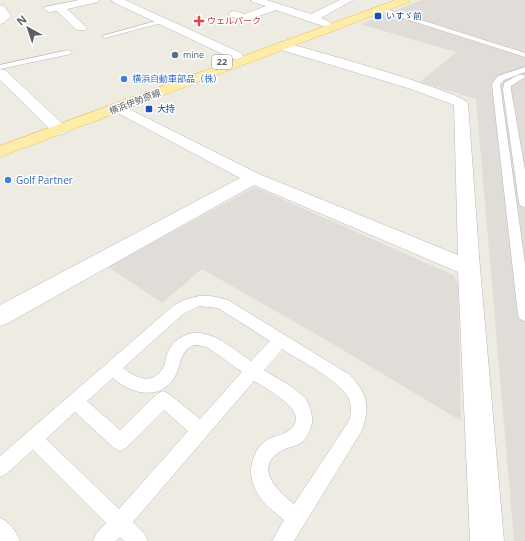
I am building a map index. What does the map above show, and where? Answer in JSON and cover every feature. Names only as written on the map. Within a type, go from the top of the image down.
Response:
[{"type":"main road","name":"横浜伊勢原線","points":[[0,152],[57,127],[237,56],[326,24],[405,0]]},
{"type":"main road","name":"横浜伊勢原線","points":[[0,144],[119,108],[387,5]]},
{"type":"street","points":[[81,28],[54,8],[94,0]]},
{"type":"street","points":[[117,0],[237,56]]},
{"type":"street","points":[[256,0],[326,24]]},
{"type":"street","points":[[312,18],[348,0]]},
{"type":"street","points":[[244,17],[276,6]]},
{"type":"street","points":[[0,8],[6,16],[0,21]]},
{"type":"street","points":[[282,46],[393,79],[451,98],[461,103],[469,268],[486,541]]},
{"type":"street","points":[[0,73],[57,127]]},
{"type":"street","points":[[119,108],[253,178],[469,268]]},
{"type":"street","points":[[0,316],[253,178]]},
{"type":"lane","points":[[387,5],[525,49]]},
{"type":"lane","points":[[387,5],[525,55]]},
{"type":"lane","points":[[105,36],[163,21]]},
{"type":"lane","points":[[0,67],[68,52]]},
{"type":"lane","points":[[525,69],[498,80],[496,84],[525,315]]},
{"type":"lane","points":[[525,76],[509,82],[507,85],[525,203]]},
{"type":"lane","points":[[0,468],[178,310],[186,304],[195,301],[210,300],[223,304],[344,380],[353,389],[359,409],[359,417],[355,426],[282,541]]},
{"type":"lane","points":[[112,368],[131,383],[138,386],[148,386],[156,383],[169,373],[176,352],[180,346],[185,342],[201,338],[212,343],[297,401],[305,415],[301,431],[294,438],[275,445],[266,452],[262,458],[259,468],[260,477],[264,487],[277,502],[296,518]]},
{"type":"lane","points":[[103,541],[280,340]]},
{"type":"lane","points":[[75,401],[120,442],[163,399],[200,430]]},
{"type":"lane","points":[[33,438],[138,541]]},
{"type":"lane","points":[[0,528],[10,541]]},
{"type":"shaded area","points":[[422,0],[525,0],[525,541],[514,541],[476,99],[420,82],[456,52],[360,24]]},
{"type":"shaded area","points":[[255,187],[453,275],[458,283],[461,421],[328,341],[202,269],[162,303],[108,267]]},
{"type":"place","name":"いすゞ前","points":[[378,16]]},
{"type":"place","name":"ウェルパーク","points":[[199,21]]},
{"type":"place","name":"mine","points":[[175,55]]},
{"type":"place","name":"横浜自動車部品（株）","points":[[124,79]]},
{"type":"place","name":"大持","points":[[149,109]]},
{"type":"place","name":"Golf Partner","points":[[8,180]]}]
